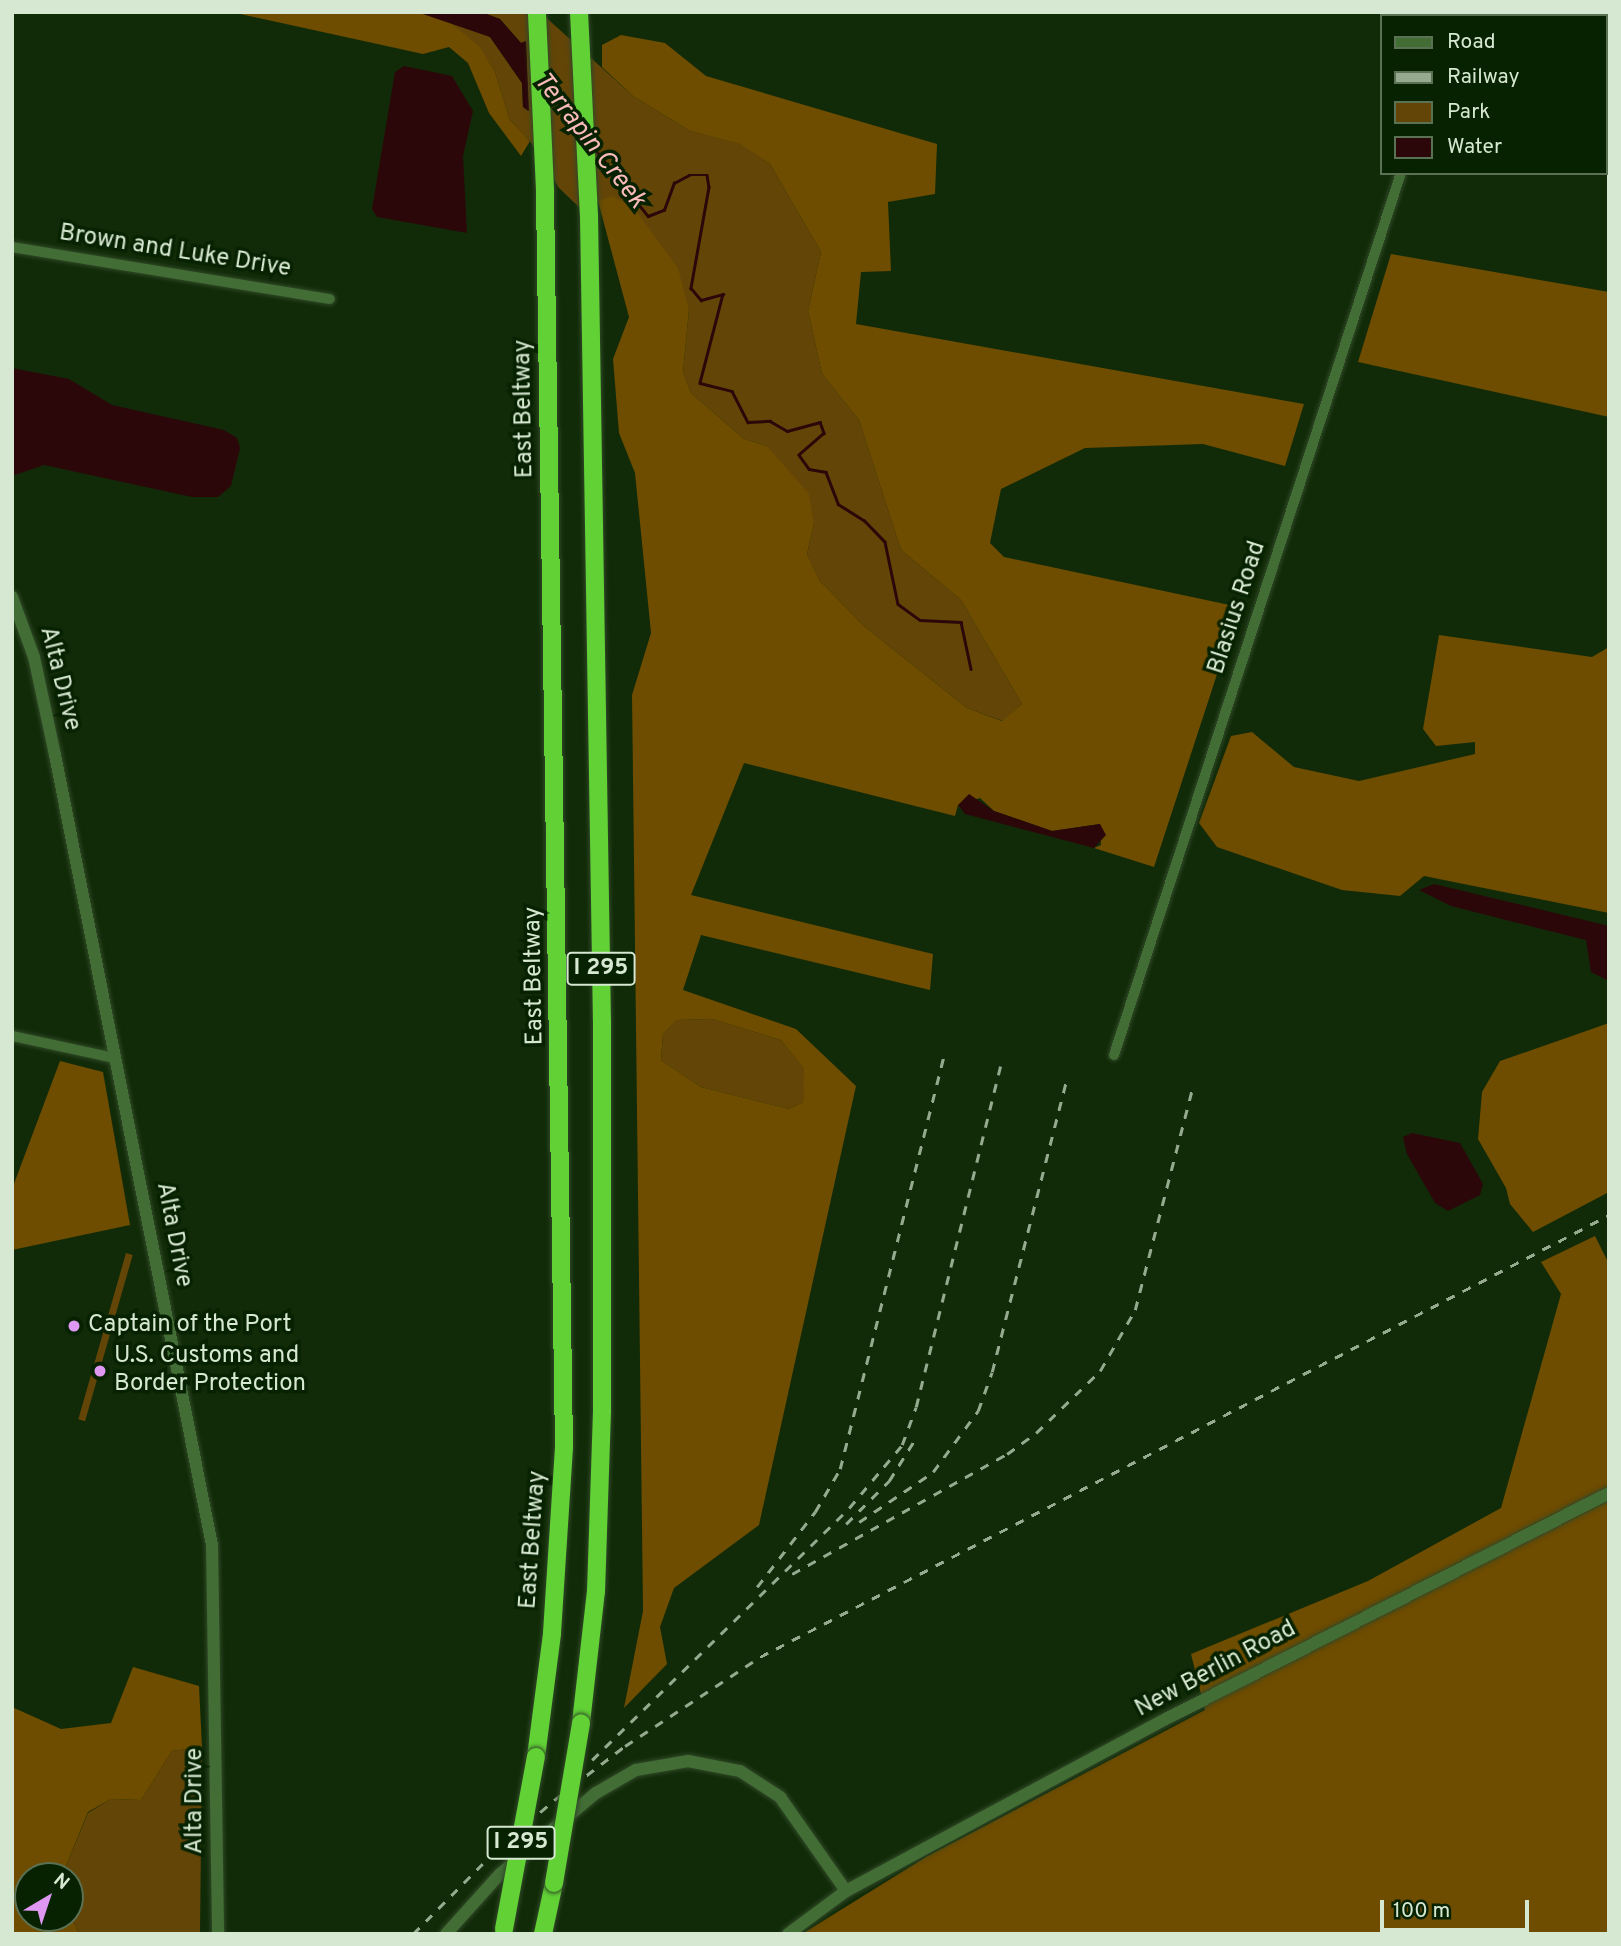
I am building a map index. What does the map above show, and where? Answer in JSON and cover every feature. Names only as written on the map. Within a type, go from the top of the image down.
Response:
[{"type":"highway","name":"East Beltway","points":[[503,1931],[536,1756],[552,1633],[564,1447],[545,190],[537,12]]},
{"type":"highway","name":"I 295","points":[[543,1934],[581,1723],[596,1591],[602,1411],[602,1021],[589,215],[579,13]]},
{"type":"street","name":"Blasius Road","points":[[1114,1055],[1400,175]]},
{"type":"street","name":"Brown and Luke Drive","points":[[12,247],[330,299]]},
{"type":"street","name":"Alta Drive","points":[[12,597],[34,657],[212,1545],[218,1934]]},
{"type":"street","points":[[12,1036],[115,1058]]},
{"type":"street","name":"New Berlin Road","points":[[788,1934],[846,1891],[1270,1664],[1609,1493]]},
{"type":"street","points":[[446,1934],[500,1874],[596,1793],[636,1770],[688,1761],[740,1772],[780,1797],[846,1891]]},
{"type":"green space","points":[[481,12],[540,12],[633,96],[690,131],[741,144],[770,164],[821,252],[808,311],[822,374],[859,420],[901,550],[961,600],[1022,704],[1003,721],[967,708],[865,627],[820,581],[807,554],[814,524],[767,446],[744,439],[691,393],[683,372],[689,310],[612,197],[580,208],[559,188],[530,141],[510,120],[495,72],[480,48],[449,21],[490,37],[522,83],[523,107],[528,111],[526,42],[521,43],[500,19]]},
{"type":"green space","points":[[712,1019],[781,1040],[805,1070],[803,1102],[789,1109],[701,1087],[661,1060],[663,1034],[677,1020]]},
{"type":"green space","points":[[126,1253],[133,1255],[85,1421],[78,1419]]},
{"type":"green space","points":[[202,1747],[200,1934],[79,1934],[78,1932],[84,1932],[84,1862],[68,1862],[88,1813],[111,1799],[141,1800],[172,1751]]},
{"type":"shaded area","points":[[231,12],[417,12],[449,21],[480,47],[495,72],[510,120],[530,141],[521,156],[489,113],[468,63],[449,47],[423,54]]},
{"type":"shaded area","points":[[621,35],[665,43],[706,76],[937,144],[935,194],[888,202],[891,271],[861,272],[856,324],[1304,404],[1285,466],[1203,444],[1085,448],[1001,489],[990,543],[1004,557],[1239,607],[1154,867],[1094,848],[1101,845],[1100,824],[1052,831],[994,811],[980,798],[958,805],[955,816],[744,763],[691,895],[933,954],[930,990],[701,935],[683,990],[796,1029],[856,1086],[759,1525],[674,1588],[660,1627],[667,1664],[624,1708],[643,1611],[632,695],[651,633],[635,473],[619,433],[613,359],[629,317],[598,201],[612,196],[634,208],[678,268],[689,310],[683,372],[691,393],[744,439],[767,446],[809,494],[814,524],[807,554],[820,581],[865,627],[967,708],[1002,721],[1022,704],[961,600],[901,550],[859,420],[822,374],[808,311],[821,252],[770,164],[740,144],[690,131],[633,96],[602,67],[602,45]],"holes":[[[712,1019],[781,1040],[804,1069],[803,1102],[789,1109],[701,1087],[661,1060],[663,1034],[677,1020]]]},
{"type":"shaded area","points":[[1391,254],[1609,292],[1609,417],[1358,362]]},
{"type":"shaded area","points":[[1439,635],[1592,657],[1609,647],[1609,913],[1424,876],[1400,896],[1342,890],[1217,847],[1199,823],[1231,736],[1252,732],[1294,767],[1359,781],[1475,754],[1475,742],[1436,746],[1423,729]]},
{"type":"shaded area","points":[[1609,1023],[1609,1192],[1533,1232],[1510,1204],[1506,1188],[1478,1139],[1482,1092],[1500,1061]]},
{"type":"shaded area","points":[[60,1061],[103,1072],[130,1225],[12,1250],[12,1189]]},
{"type":"shaded area","points":[[1595,1236],[1609,1264],[1609,1934],[802,1934],[926,1857],[1205,1710],[1191,1654],[1368,1581],[1501,1508],[1561,1294],[1541,1262]]},
{"type":"shaded area","points":[[133,1667],[199,1686],[202,1747],[172,1751],[141,1800],[111,1799],[88,1812],[68,1862],[14,1862],[14,1932],[79,1934],[12,1934],[12,1707],[61,1729],[111,1723]]},
{"type":"water","points":[[417,12],[481,12],[500,19],[521,43],[526,41],[529,111],[523,107],[522,83],[490,37]]},
{"type":"water","points":[[404,66],[452,76],[473,111],[463,156],[467,233],[377,217],[372,209],[395,72]]},
{"type":"water","points":[[12,368],[69,379],[112,405],[224,430],[237,438],[240,448],[231,486],[218,497],[192,497],[44,465],[12,476]]},
{"type":"water","points":[[969,794],[994,811],[1052,831],[1100,824],[1106,835],[1094,848],[965,814],[958,805]]},
{"type":"water","points":[[1434,884],[1609,926],[1609,981],[1591,972],[1586,940],[1451,906],[1419,890]]},
{"type":"water","points":[[1412,1133],[1460,1143],[1483,1184],[1480,1195],[1448,1211],[1435,1203],[1407,1154],[1403,1137]]},
{"type":"waterway","name":"Terrapin Creek","points":[[549,90],[577,126]]},
{"type":"waterway","name":"Terrapin Creek","points":[[594,148],[648,216],[664,210],[674,183],[689,175],[707,175],[709,187],[691,288],[701,300],[723,294],[700,383],[732,391],[748,422],[770,421],[787,431],[820,422],[824,433],[799,455],[809,469],[826,472],[838,504],[864,520],[885,542],[898,604],[920,620],[961,622],[971,669]]},
{"type":"railway","points":[[757,1587],[815,1512],[840,1469],[945,1052]]},
{"type":"railway","points":[[592,1760],[849,1508],[902,1445],[916,1407],[1001,1064]]},
{"type":"railway","points":[[859,1522],[933,1472],[978,1411],[992,1372],[1066,1082]]},
{"type":"railway","points":[[792,1574],[1007,1454],[1036,1433],[1100,1371],[1135,1310],[1192,1089]]},
{"type":"railway","points":[[413,1934],[499,1847],[558,1797],[625,1746],[760,1657],[1609,1215]]},
{"type":"railway","points":[[846,1524],[889,1481],[914,1441]]},
{"type":"place","name":"Captain of the Port","points":[[74,1326]]},
{"type":"place","name":"U.S. Customs and Border Protection","points":[[100,1371]]}]
